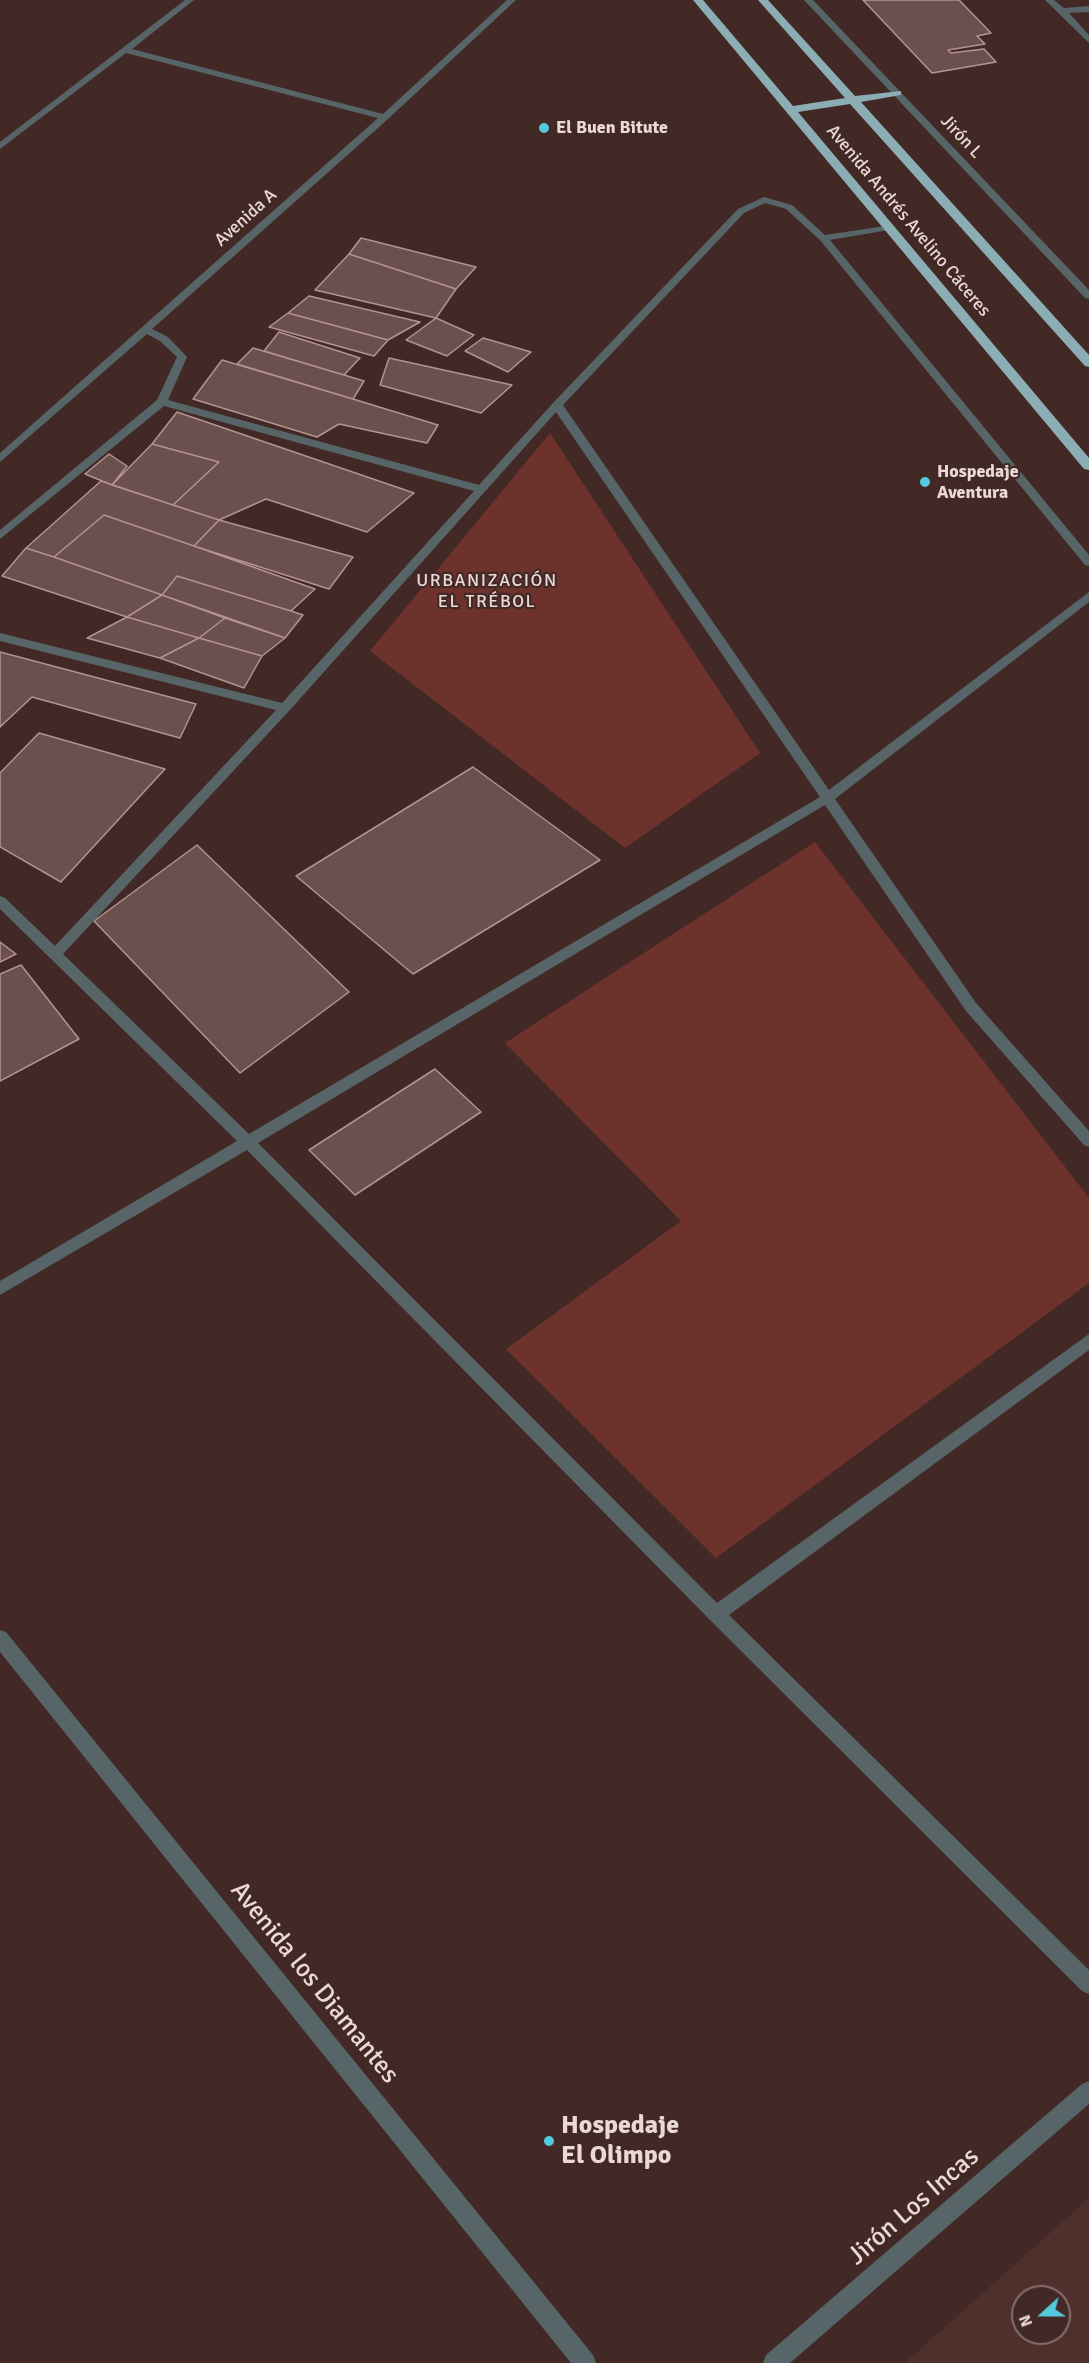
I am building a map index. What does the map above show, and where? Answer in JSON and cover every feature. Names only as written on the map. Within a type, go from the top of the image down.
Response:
[{"type":"highway","name":"Avenida Andrés Avelino Cáceres","points":[[698,0],[1089,466]]},
{"type":"highway","name":"Avenida Andrés Avelino Cáceres","points":[[763,0],[1089,363]]},
{"type":"highway","points":[[791,110],[897,93]]},
{"type":"street","points":[[0,146],[190,0]]},
{"type":"street","name":"Avenida A","points":[[0,459],[385,117],[512,0]]},
{"type":"street","name":"Jirón L","points":[[808,0],[1089,296]]},
{"type":"street","points":[[1049,0],[1089,40]]},
{"type":"street","points":[[1061,11],[1089,9]]},
{"type":"street","points":[[125,50],[385,117]]},
{"type":"street","points":[[55,954],[285,708],[557,405],[741,211],[764,200],[789,207],[823,238],[1089,562]]},
{"type":"street","points":[[823,238],[889,227]]},
{"type":"street","points":[[0,536],[162,402],[182,357],[164,339],[146,330]]},
{"type":"street","points":[[162,402],[481,489]]},
{"type":"street","points":[[557,405],[971,1007],[1089,1141]]},
{"type":"street","points":[[0,1289],[827,798],[1089,596]]},
{"type":"street","points":[[0,637],[285,708]]},
{"type":"street","points":[[0,901],[249,1143],[716,1614],[1089,1984]]},
{"type":"street","points":[[716,1614],[1089,1341]]},
{"type":"street","name":"Avenida los Diamantes","points":[[0,1638],[585,2363]]},
{"type":"street","name":"Jirón Los Incas","points":[[774,2363],[1089,2091]]},
{"type":"shaded area","points":[[550,433],[760,753],[625,848],[370,651]]},
{"type":"shaded area","points":[[815,842],[1089,1198],[1089,1283],[716,1558],[506,1349],[681,1221],[505,1043]]},
{"type":"shaded area","points":[[1089,2198],[1089,2363],[905,2363]]},
{"type":"building","points":[[863,0],[959,0],[991,33],[977,36],[985,44],[948,50],[951,53],[984,49],[996,62],[932,73]]},
{"type":"building","points":[[361,238],[476,267],[456,289],[349,254]]},
{"type":"building","points":[[349,254],[456,289],[436,318],[315,290]]},
{"type":"building","points":[[309,296],[420,322],[388,340],[288,313]]},
{"type":"building","points":[[288,313],[388,340],[374,356],[269,327]]},
{"type":"building","points":[[436,318],[474,335],[447,356],[406,340]]},
{"type":"building","points":[[279,332],[360,358],[344,375],[264,351]]},
{"type":"building","points":[[483,338],[531,352],[508,372],[465,351]]},
{"type":"building","points":[[253,348],[364,381],[353,399],[237,364]]},
{"type":"building","points":[[389,358],[512,385],[481,413],[380,385]]},
{"type":"building","points":[[222,360],[438,425],[427,443],[339,424],[317,437],[193,399]]},
{"type":"building","points":[[177,412],[414,493],[367,532],[266,499],[219,520],[173,505],[219,462],[152,444]]},
{"type":"building","points":[[152,444],[219,462],[173,505],[112,485]]},
{"type":"building","points":[[109,454],[127,466],[112,485],[85,474]]},
{"type":"building","points":[[101,481],[219,520],[194,546],[104,515],[54,557],[26,548]]},
{"type":"building","points":[[104,515],[315,589],[291,611],[177,576],[162,595],[54,557]]},
{"type":"building","points":[[219,520],[353,557],[329,589],[194,546]]},
{"type":"building","points":[[26,548],[162,595],[127,617],[2,576]]},
{"type":"building","points":[[177,576],[303,615],[285,638],[162,595]]},
{"type":"building","points":[[162,595],[225,618],[199,638],[127,617]]},
{"type":"building","points":[[127,617],[199,638],[160,658],[87,638]]},
{"type":"building","points":[[225,618],[285,638],[262,656],[199,638]]},
{"type":"building","points":[[199,638],[262,656],[244,688],[160,658]]},
{"type":"building","points":[[0,652],[196,704],[180,738],[32,697],[0,727]]},
{"type":"building","points":[[39,733],[165,769],[61,882],[0,847],[0,773]]},
{"type":"building","points":[[473,767],[600,860],[413,974],[296,876]]},
{"type":"building","points":[[197,845],[349,992],[240,1073],[94,921]]},
{"type":"building","points":[[0,942],[16,954],[0,962]]},
{"type":"building","points":[[21,965],[79,1039],[0,1081],[0,974]]},
{"type":"building","points":[[435,1069],[481,1112],[355,1195],[309,1150]]},
{"type":"place","name":"El Buen Bitute","points":[[544,128]]},
{"type":"place","name":"Hospedaje Aventura","points":[[925,482]]},
{"type":"place","name":"Hospedaje El Olimpo","points":[[549,2141]]},
{"type":"district","name":"URBANIZACIÓN EL TRÉBOL","points":[[487,591]]}]
